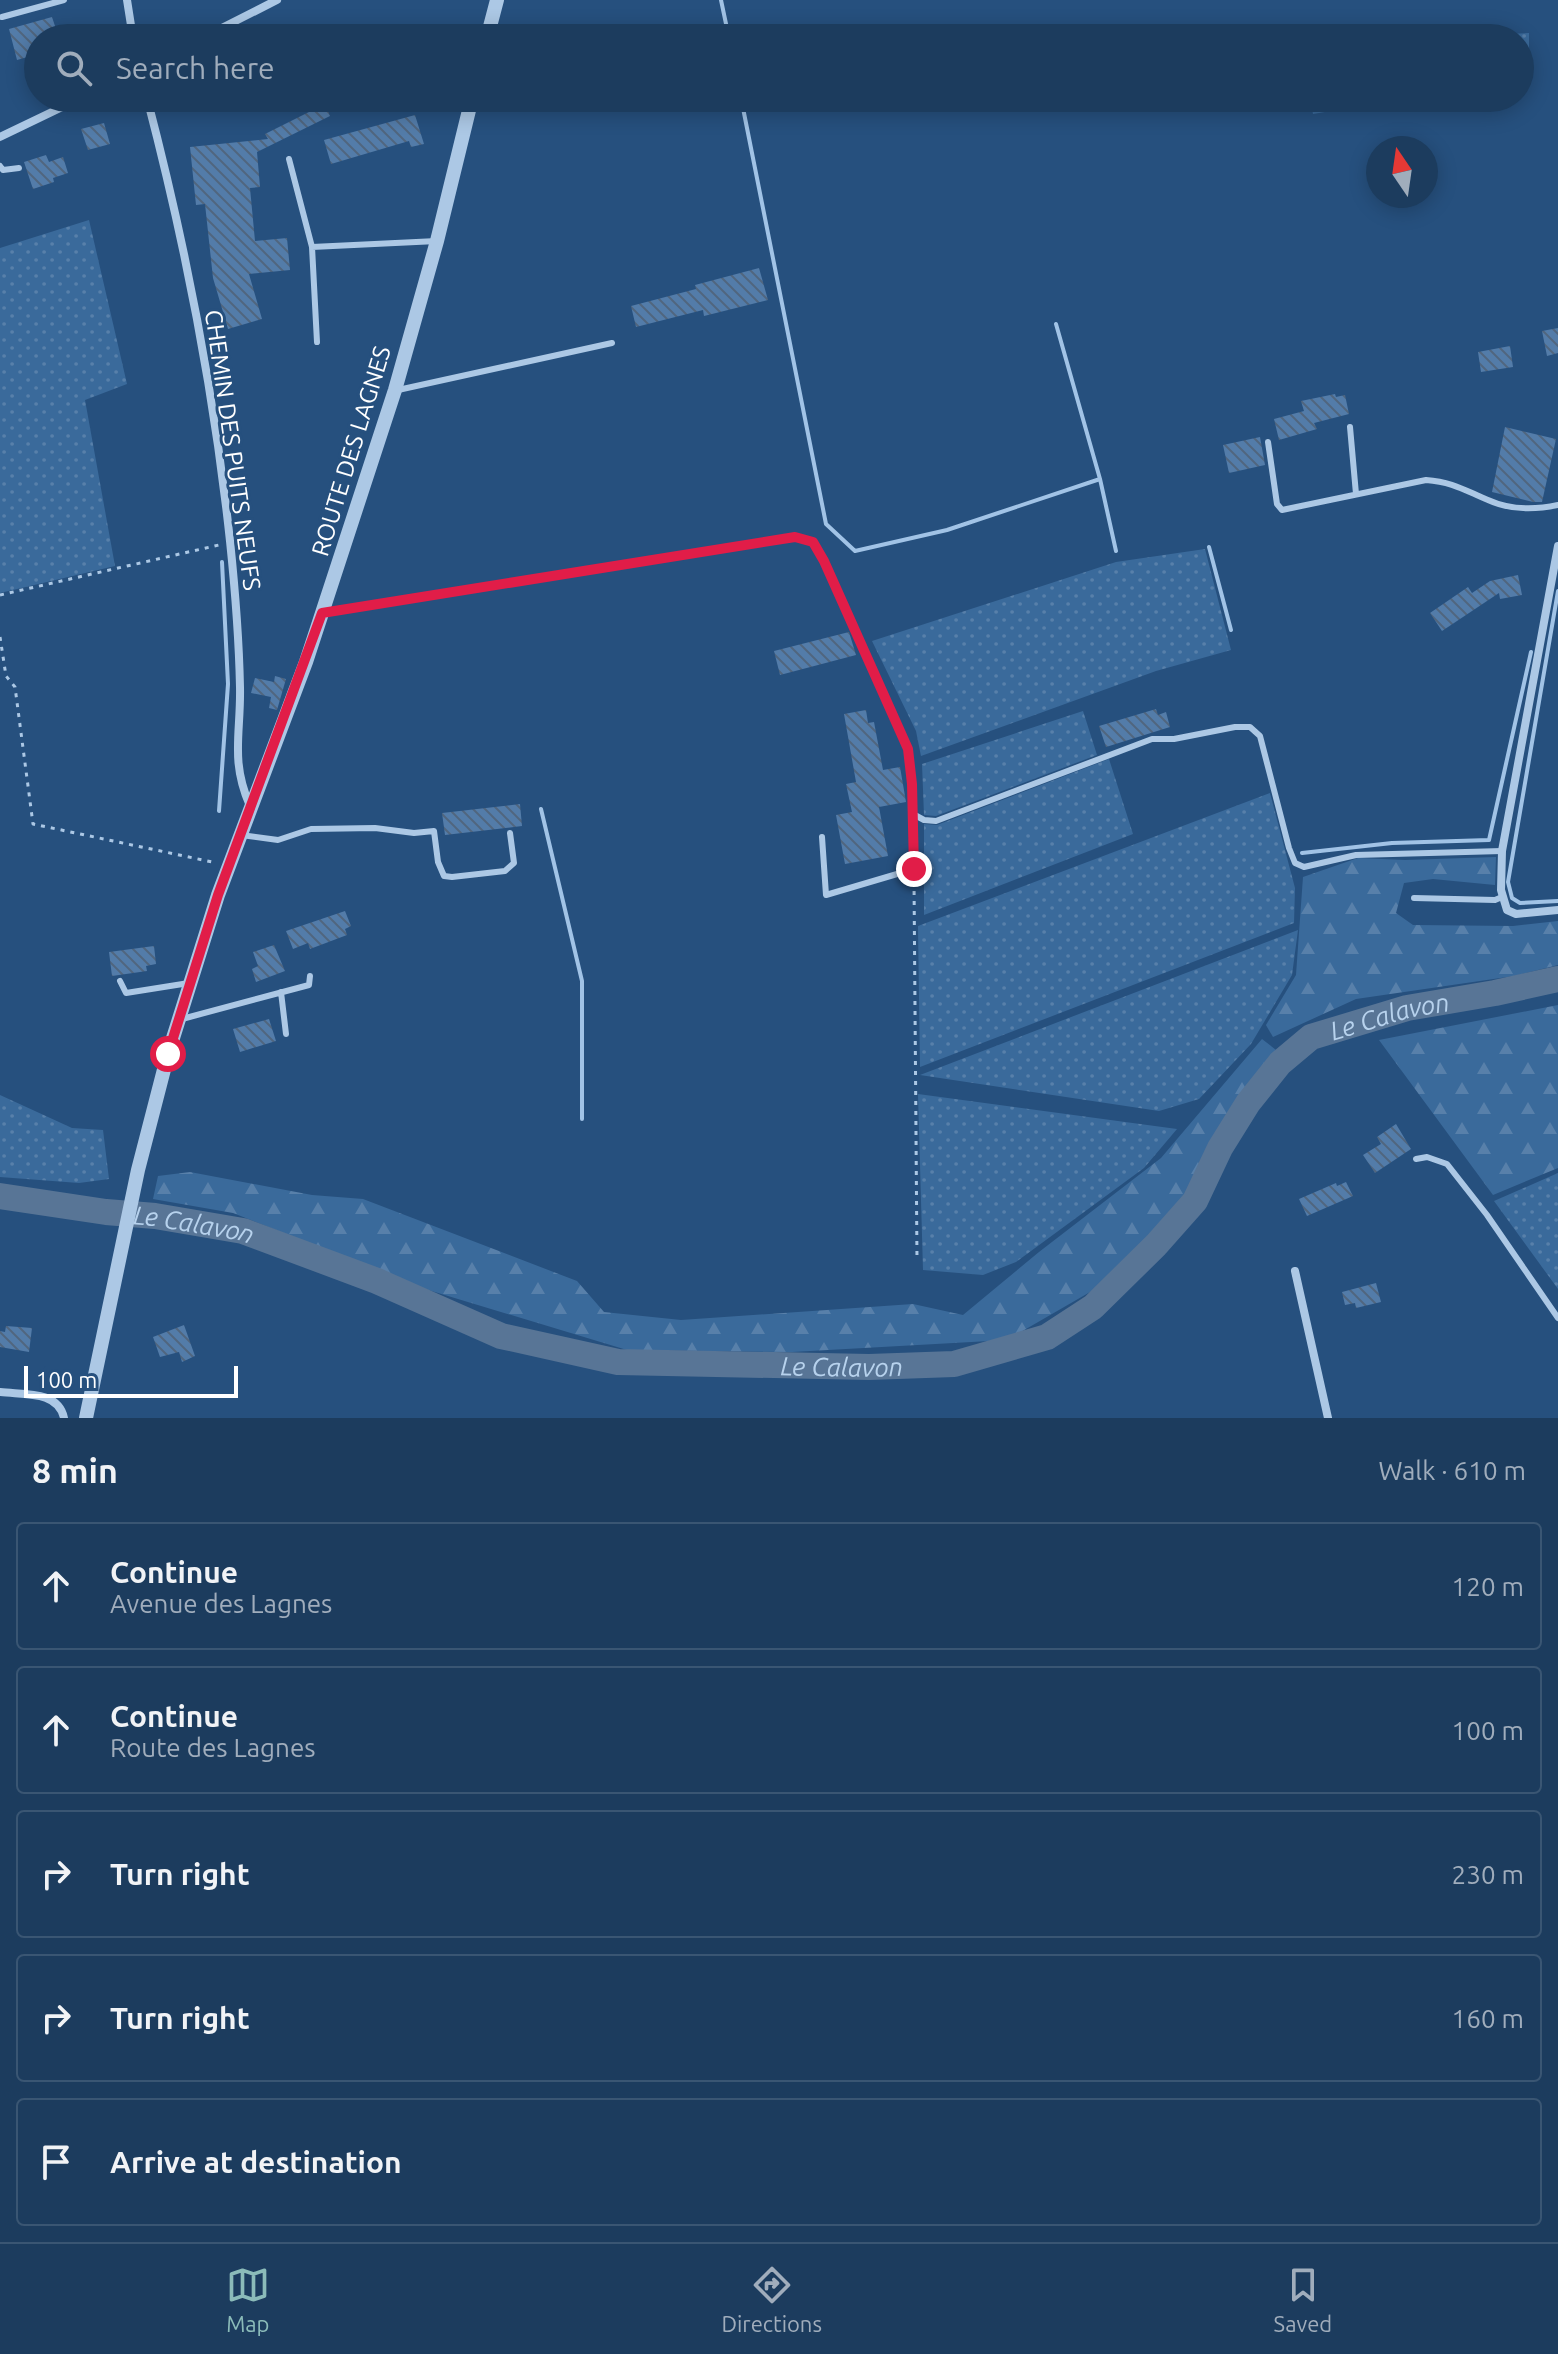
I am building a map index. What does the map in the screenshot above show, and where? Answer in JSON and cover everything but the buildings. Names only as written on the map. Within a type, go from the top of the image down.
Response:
[{"type":"street","points":[[127,0],[131,24]]},
{"type":"street","points":[[230,24],[277,0]]},
{"type":"street","points":[[491,24],[497,0]]},
{"type":"street","points":[[0,137],[52,112]]},
{"type":"street","name":"CHEMIN DES PUITS NEUFS","points":[[150,112],[208,383],[230,542],[240,690],[236,748],[240,783],[251,810]]},
{"type":"street","name":"ROUTE DES LAGNES","points":[[86,1418],[138,1170],[179,1020],[229,866],[322,613],[395,390],[437,241],[469,112]]},
{"type":"street","points":[[1558,546],[1502,851],[1502,897],[1507,910],[1516,914],[1558,910]]},
{"type":"street","points":[[1295,1271],[1328,1418]]},
{"type":"street","points":[[0,1392],[49,1398],[60,1406],[64,1418]]},
{"type":"lane","points":[[2,17],[64,0]]},
{"type":"lane","points":[[289,159],[312,247],[317,342]]},
{"type":"lane","points":[[0,166],[3,170],[19,168]]},
{"type":"lane","points":[[312,247],[437,241]]},
{"type":"lane","points":[[395,390],[612,343]]},
{"type":"lane","points":[[1350,427],[1356,494]]},
{"type":"lane","points":[[1268,442],[1277,504],[1282,510],[1426,480],[1461,486],[1490,502],[1535,510],[1558,505]]},
{"type":"lane","points":[[322,613],[795,537],[813,542],[908,749],[914,869],[826,895],[822,837]]},
{"type":"lane","points":[[913,814],[924,820],[936,821],[1152,739],[1174,739],[1250,727],[1260,736],[1295,863],[1304,867],[1356,855],[1502,851]]},
{"type":"lane","points":[[241,835],[278,840],[311,829],[434,831],[438,862],[444,876],[452,877],[505,871],[514,863],[510,833]]},
{"type":"lane","points":[[1414,898],[1495,900],[1502,897]]},
{"type":"lane","points":[[179,1020],[309,985],[310,976]]},
{"type":"lane","points":[[120,981],[126,993],[190,983]]},
{"type":"lane","points":[[281,992],[286,1034]]},
{"type":"lane","points":[[1416,1159],[1427,1157],[1447,1164],[1487,1215],[1558,1318]]},
{"type":"path","points":[[0,595],[230,542]]},
{"type":"path","points":[[0,637],[6,676],[15,687],[33,824],[229,866]]},
{"type":"path","points":[[914,869],[917,1261]]},
{"type":"green space","points":[[89,220],[127,384],[85,400],[115,566],[0,593],[0,248]]},
{"type":"green space","points":[[1205,549],[1231,650],[1156,671],[921,756],[916,731],[872,641],[1116,562]]},
{"type":"green space","points":[[1083,711],[1097,755],[936,816],[924,815],[922,764]]},
{"type":"green space","points":[[1109,759],[1133,834],[924,915],[924,824],[937,825]]},
{"type":"green space","points":[[1270,793],[1295,888],[1294,923],[920,1067],[918,926]]},
{"type":"green space","points":[[1496,857],[1495,885],[1433,879],[1404,883],[1396,913],[1413,925],[1513,926],[1558,921],[1558,965],[1514,976],[1356,999],[1273,1037],[1266,1025],[1296,975],[1303,877],[1358,858]]},
{"type":"green space","points":[[1298,930],[1292,975],[1251,1044],[1199,1099],[1159,1111],[920,1075]]},
{"type":"green space","points":[[1558,1005],[1558,1168],[1493,1195],[1379,1040]]},
{"type":"green space","points":[[1262,1039],[1276,1050],[1224,1127],[1179,1211],[1097,1288],[1007,1340],[792,1352],[627,1350],[425,1289],[233,1213],[153,1199],[158,1176],[190,1172],[312,1195],[363,1199],[577,1281],[604,1312],[681,1320],[913,1304],[963,1315],[1161,1158]]},
{"type":"green space","points":[[918,1094],[1177,1129],[1144,1168],[1016,1262],[983,1275],[923,1270]]},
{"type":"green space","points":[[0,1095],[72,1128],[103,1130],[109,1179],[79,1183],[0,1177]]},
{"type":"green space","points":[[1558,1173],[1558,1289],[1494,1201]]},
{"type":"waterway","points":[[721,0],[726,24]]},
{"type":"waterway","points":[[744,112],[826,524],[855,551],[947,530],[1100,479],[1116,551]]},
{"type":"waterway","points":[[1056,324],[1100,479]]},
{"type":"waterway","points":[[1209,547],[1231,630]]},
{"type":"waterway","points":[[219,811],[228,684],[222,562]]},
{"type":"waterway","points":[[1558,591],[1508,882],[1512,898],[1520,903],[1558,901]]},
{"type":"waterway","points":[[1302,853],[1392,843],[1489,840],[1531,652]]},
{"type":"waterway","points":[[541,809],[582,981],[582,1119]]},
{"type":"waterway","name":"Le Calavon","points":[[0,1196],[243,1231],[377,1281],[501,1336],[618,1362],[869,1367],[954,1364],[1047,1337],[1093,1307],[1156,1245],[1195,1201],[1220,1148],[1248,1103],[1280,1063],[1311,1037],[1407,1008],[1558,979]]},
{"type":"route","points":[[168,1054],[218,895],[322,613],[795,537],[813,542],[908,749],[914,869]]}]
